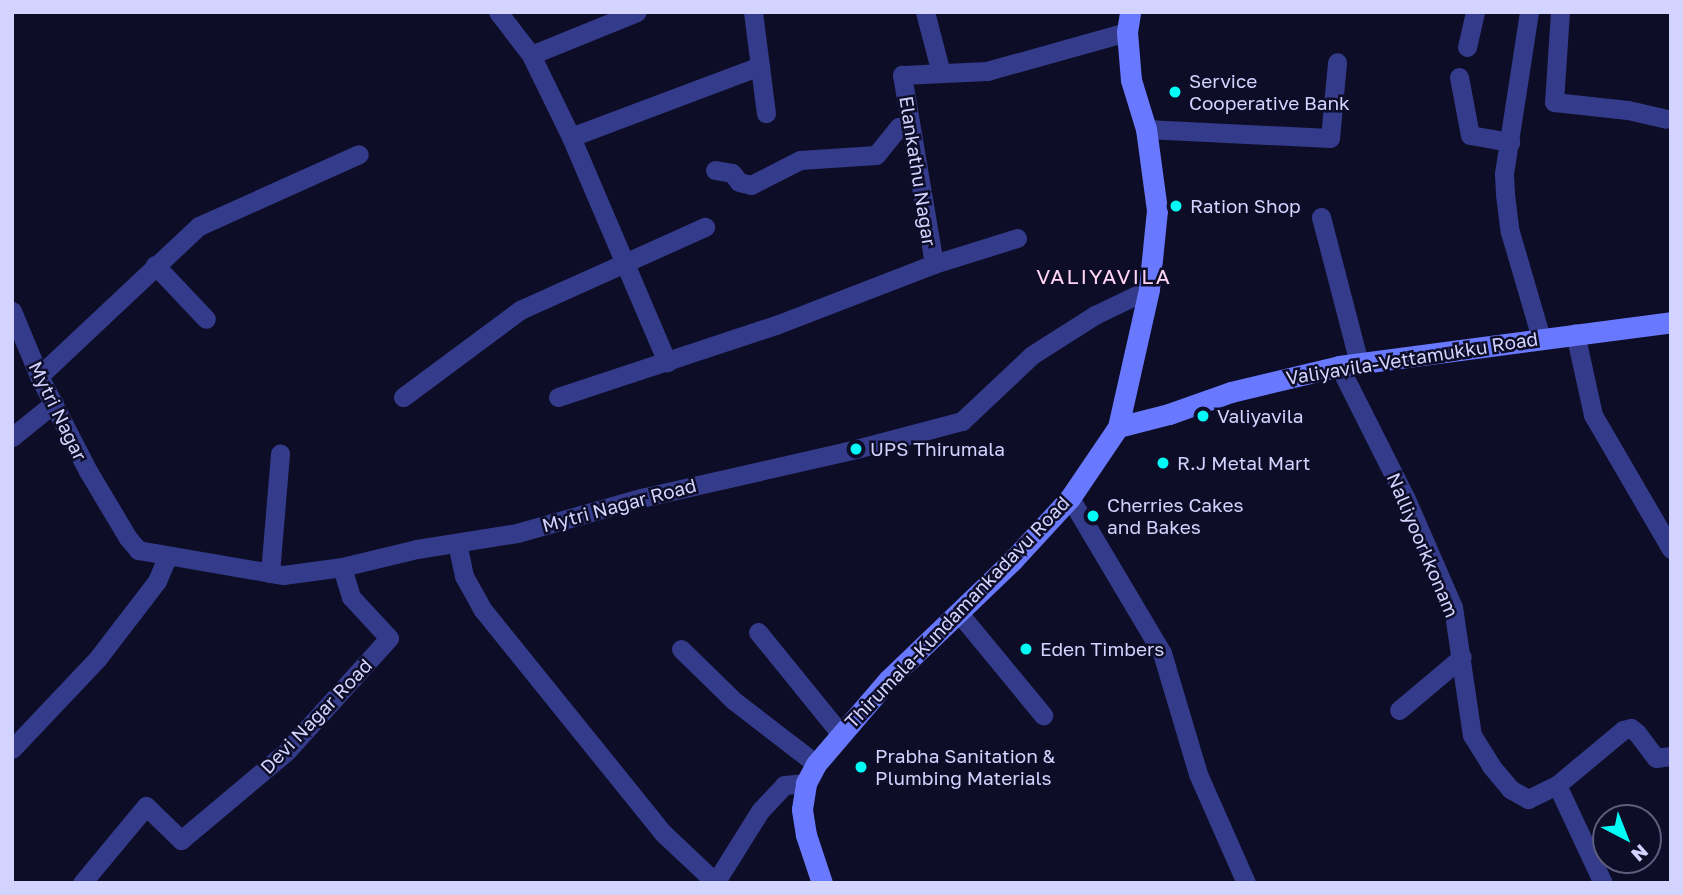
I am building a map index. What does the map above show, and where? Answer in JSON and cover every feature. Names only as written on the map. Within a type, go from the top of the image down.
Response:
[{"type":"main road","name":"Thirumala-Kundamankadavu Road","points":[[822,883],[806,835],[802,808],[806,783],[816,764],[840,733],[958,612],[1013,560],[1070,498],[1118,427],[1149,289],[1157,210],[1146,129],[1131,80],[1128,22]]},
{"type":"main road","name":"Valiyavila-Vettamukku Road","points":[[1118,427],[1169,414],[1231,392],[1349,364],[1671,322]]},
{"type":"street","points":[[498,12],[531,55],[571,137],[627,262],[667,362]]},
{"type":"street","points":[[531,55],[637,12]]},
{"type":"street","points":[[753,12],[766,113]]},
{"type":"street","points":[[925,12],[941,74]]},
{"type":"street","points":[[1467,47],[1475,12]]},
{"type":"street","points":[[1529,12],[1504,174],[1510,232],[1541,338]]},
{"type":"street","points":[[1560,12],[1553,102],[1628,110],[1666,119]]},
{"type":"street","name":"Elankathu Nagar","points":[[558,397],[776,325],[934,264],[902,75],[987,71],[1128,22]]},
{"type":"street","points":[[1146,129],[1330,138],[1337,62]]},
{"type":"street","points":[[571,137],[760,66]]},
{"type":"street","points":[[1459,77],[1470,135],[1510,142]]},
{"type":"street","points":[[715,170],[733,173],[739,182],[751,185],[800,160],[876,155],[899,127],[910,127]]},
{"type":"street","points":[[39,376],[199,226],[359,154]]},
{"type":"street","name":"Nalliyoorkkonam","points":[[1321,217],[1349,364],[1453,607],[1472,735],[1491,766],[1518,795],[1528,799],[1557,785]]},
{"type":"street","points":[[403,397],[520,310],[705,227]]},
{"type":"street","points":[[934,264],[1017,238]]},
{"type":"street","points":[[156,265],[206,319]]},
{"type":"street","name":"Mytri Nagar Road","points":[[88,471],[138,550],[284,575],[342,567],[517,533],[641,498],[856,449],[962,421],[1032,355],[1095,315],[1149,289]]},
{"type":"street","name":"Mytri Nagar","points":[[12,311],[39,376],[88,471]]},
{"type":"street","points":[[1574,333],[1593,415],[1671,549]]},
{"type":"street","points":[[12,437],[54,403]]},
{"type":"street","points":[[270,573],[280,453]]},
{"type":"street","points":[[1070,498],[1161,653],[1198,774],[1246,883]]},
{"type":"street","points":[[457,543],[464,576],[483,610],[663,833],[715,883],[760,811],[784,785],[806,783]]},
{"type":"street","points":[[12,749],[98,658],[157,580],[167,557]]},
{"type":"street","name":"Devi Nagar Road","points":[[82,883],[119,842],[146,806],[181,840],[287,751],[389,638],[351,597],[342,567]]},
{"type":"street","points":[[958,612],[1043,715]]},
{"type":"street","points":[[758,632],[840,733]]},
{"type":"street","points":[[681,649],[733,700],[816,764]]},
{"type":"street","points":[[1399,710],[1462,657]]},
{"type":"street","points":[[1602,883],[1557,785],[1623,730],[1631,728],[1637,733],[1656,758],[1671,756]]},
{"type":"place","name":"Service Cooperative Bank","points":[[1175,92]]},
{"type":"place","name":"Ration Shop","points":[[1176,206]]},
{"type":"place","name":"Valiyavila","points":[[1203,416]]},
{"type":"place","name":"UPS Thirumala","points":[[856,449]]},
{"type":"place","name":"R.J Metal Mart","points":[[1163,463]]},
{"type":"place","name":"Cherries Cakes and Bakes","points":[[1093,516]]},
{"type":"place","name":"Eden Timbers","points":[[1026,649]]},
{"type":"place","name":"Prabha Sanitation & Plumbing Materials","points":[[861,767]]},
{"type":"district","name":"VALIYAVILA","points":[[1104,276]]}]
